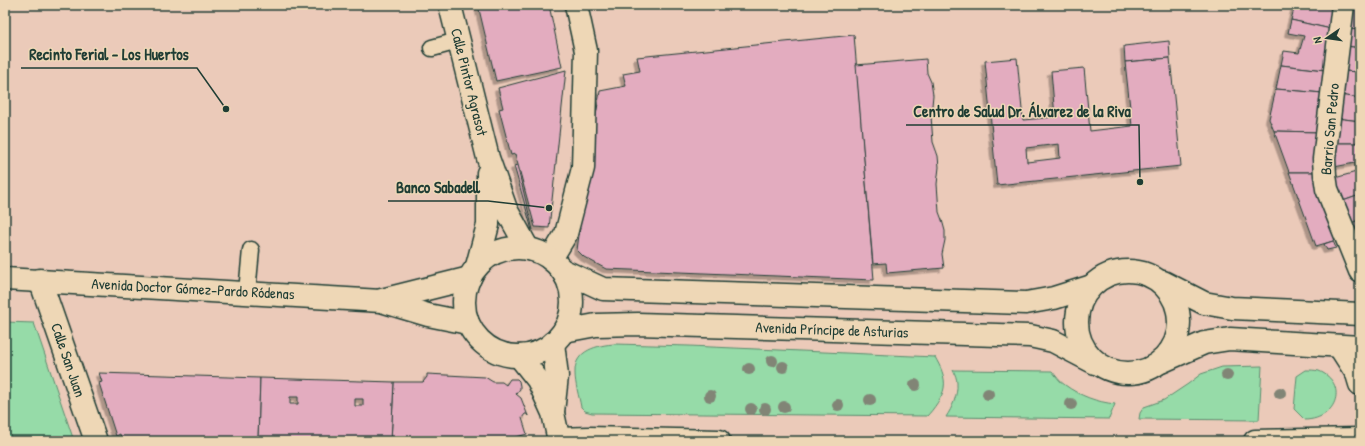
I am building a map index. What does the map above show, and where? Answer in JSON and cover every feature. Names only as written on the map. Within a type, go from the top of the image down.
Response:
[{"type":"street","name":"Calle Pintor Agrasot","points":[[450,5],[488,158],[506,209],[528,248]]},
{"type":"street","points":[[557,265],[583,168],[586,51],[576,5]]},
{"type":"street","name":"Barrio San Pedro","points":[[1343,5],[1324,159],[1324,175],[1327,189],[1360,271]]},
{"type":"street","name":"Calle Pintor Agrasot","points":[[474,272],[488,225],[488,158]]},
{"type":"street","points":[[557,265],[570,284],[572,300],[570,317],[559,337],[543,350],[519,356],[503,354],[488,347],[476,336],[468,323],[464,308],[465,292],[474,272],[492,254],[510,248],[528,248],[540,252],[578,279],[603,288],[673,292],[1026,303],[1054,298],[1089,288],[1107,275],[1129,270],[1143,273],[1204,303],[1232,308],[1360,314]]},
{"type":"street","name":"Avenida Doctor Gómez-Pardo Ródenas","points":[[381,301],[474,272]]},
{"type":"street","name":"Avenida Doctor Gómez-Pardo Ródenas","points":[[5,279],[381,301],[428,315],[468,323]]},
{"type":"street","points":[[1156,279],[1167,288],[1174,300],[1178,313],[1179,326],[1176,340],[1170,352],[1161,362]]},
{"type":"street","name":"Calle San Juan","points":[[40,280],[96,441]]},
{"type":"street","points":[[1089,288],[1080,302],[1076,318],[1077,335],[1084,350],[1095,363],[1110,372],[1128,374],[1146,371],[1161,362],[1204,343],[1230,339],[1350,347],[1356,374],[1360,384]]},
{"type":"street","name":"Avenida Príncipe de Asturias","points":[[559,337],[596,325],[638,324],[1030,336],[1053,341],[1095,363]]},
{"type":"street","points":[[553,413],[559,337]]},
{"type":"street","points":[[519,356],[538,380],[553,413],[558,440],[589,438],[719,441]]},
{"type":"street","points":[[1255,441],[1360,439]]},
{"type":"lane","points":[[432,48],[458,41]]},
{"type":"lane","points":[[247,292],[251,250]]},
{"type":"green space","points":[[5,322],[34,323],[74,441],[5,441]]},
{"type":"green space","points":[[615,344],[935,357],[941,368],[944,388],[942,395],[927,416],[592,413],[585,411],[581,407],[576,381],[575,373],[578,359],[588,350]]},
{"type":"green space","points":[[1262,366],[1259,420],[1139,419],[1140,413],[1144,407],[1164,400],[1201,374],[1222,367]]},
{"type":"green space","points":[[953,370],[1052,371],[1061,382],[1071,389],[1095,400],[1115,404],[1109,419],[946,417],[957,392],[957,380]]},
{"type":"green space","points":[[1306,370],[1319,371],[1328,377],[1334,384],[1336,392],[1332,407],[1325,414],[1316,418],[1305,420],[1294,409],[1297,376]]},
{"type":"building","points":[[478,5],[549,5],[562,67],[496,81]]},
{"type":"building","points":[[1295,5],[1334,5],[1331,29],[1291,20]]},
{"type":"building","points":[[1353,5],[1360,5],[1360,30],[1349,29]]},
{"type":"building","points":[[1291,20],[1331,29],[1325,70],[1281,65],[1284,51],[1299,53],[1304,36],[1288,33]]},
{"type":"building","points":[[1349,29],[1360,30],[1360,48],[1346,46]]},
{"type":"building","points":[[854,35],[874,280],[606,269],[584,257],[577,250],[580,228],[578,228],[600,91],[626,86],[623,74],[640,71],[637,57]]},
{"type":"building","points":[[1169,41],[1170,58],[1125,62],[1124,46]]},
{"type":"building","points":[[1346,46],[1360,48],[1360,72],[1343,71]]},
{"type":"building","points":[[1017,58],[1023,120],[1055,117],[1051,71],[1084,68],[1090,131],[1132,126],[1125,62],[1170,58],[1181,166],[997,185],[985,61]],"holes":[[[1059,144],[1060,158],[1027,162],[1026,148]]]},
{"type":"building","points":[[926,59],[927,73],[931,82],[933,95],[931,116],[933,142],[938,156],[939,167],[937,184],[939,212],[945,231],[942,254],[944,268],[887,273],[886,263],[873,264],[856,65]]},
{"type":"building","points":[[1281,65],[1325,70],[1323,93],[1276,89]]},
{"type":"building","points":[[566,70],[549,228],[535,227],[515,154],[511,155],[499,109],[503,108],[498,88]]},
{"type":"building","points":[[1343,71],[1360,72],[1360,98],[1339,95]]},
{"type":"building","points":[[1276,89],[1323,93],[1318,132],[1274,131],[1269,119]]},
{"type":"building","points":[[1339,95],[1360,98],[1360,121],[1336,118]]},
{"type":"building","points":[[1336,118],[1360,121],[1360,143],[1334,143]]},
{"type":"building","points":[[1274,131],[1318,132],[1314,172],[1289,172]]},
{"type":"building","points":[[1334,143],[1360,143],[1360,162],[1334,167]]},
{"type":"building","points":[[517,165],[533,230],[514,166]]},
{"type":"building","points":[[1360,171],[1360,195],[1340,202],[1331,179]]},
{"type":"building","points":[[1289,172],[1314,172],[1314,181],[1336,238],[1333,241],[1316,246]]},
{"type":"building","points":[[1360,195],[1360,219],[1350,224],[1340,202]]},
{"type":"building","points":[[1360,219],[1360,248],[1350,224]]},
{"type":"building","points":[[1333,241],[1336,248],[1327,250],[1324,244]]},
{"type":"building","points":[[99,373],[260,378],[258,441],[122,441],[120,434],[116,436],[99,383],[102,382]]},
{"type":"building","points":[[427,374],[485,377],[493,382],[502,382],[506,385],[510,379],[517,379],[519,381],[520,389],[516,394],[521,398],[528,416],[525,414],[522,418],[527,434],[502,441],[391,441],[394,382],[423,382],[427,377]]},
{"type":"building","points":[[260,378],[394,382],[391,441],[258,441]],"holes":[[[290,397],[298,397],[298,404],[290,404]],[[355,399],[363,399],[363,406],[355,406]]]},
{"type":"place","name":"Recinto Ferial - Los Huertos","points":[[226,109]]},
{"type":"place","name":"Centro de Salud Dr. Álvarez de la Riva","points":[[1140,182]]},
{"type":"place","name":"Banco Sabadell","points":[[549,208]]}]
